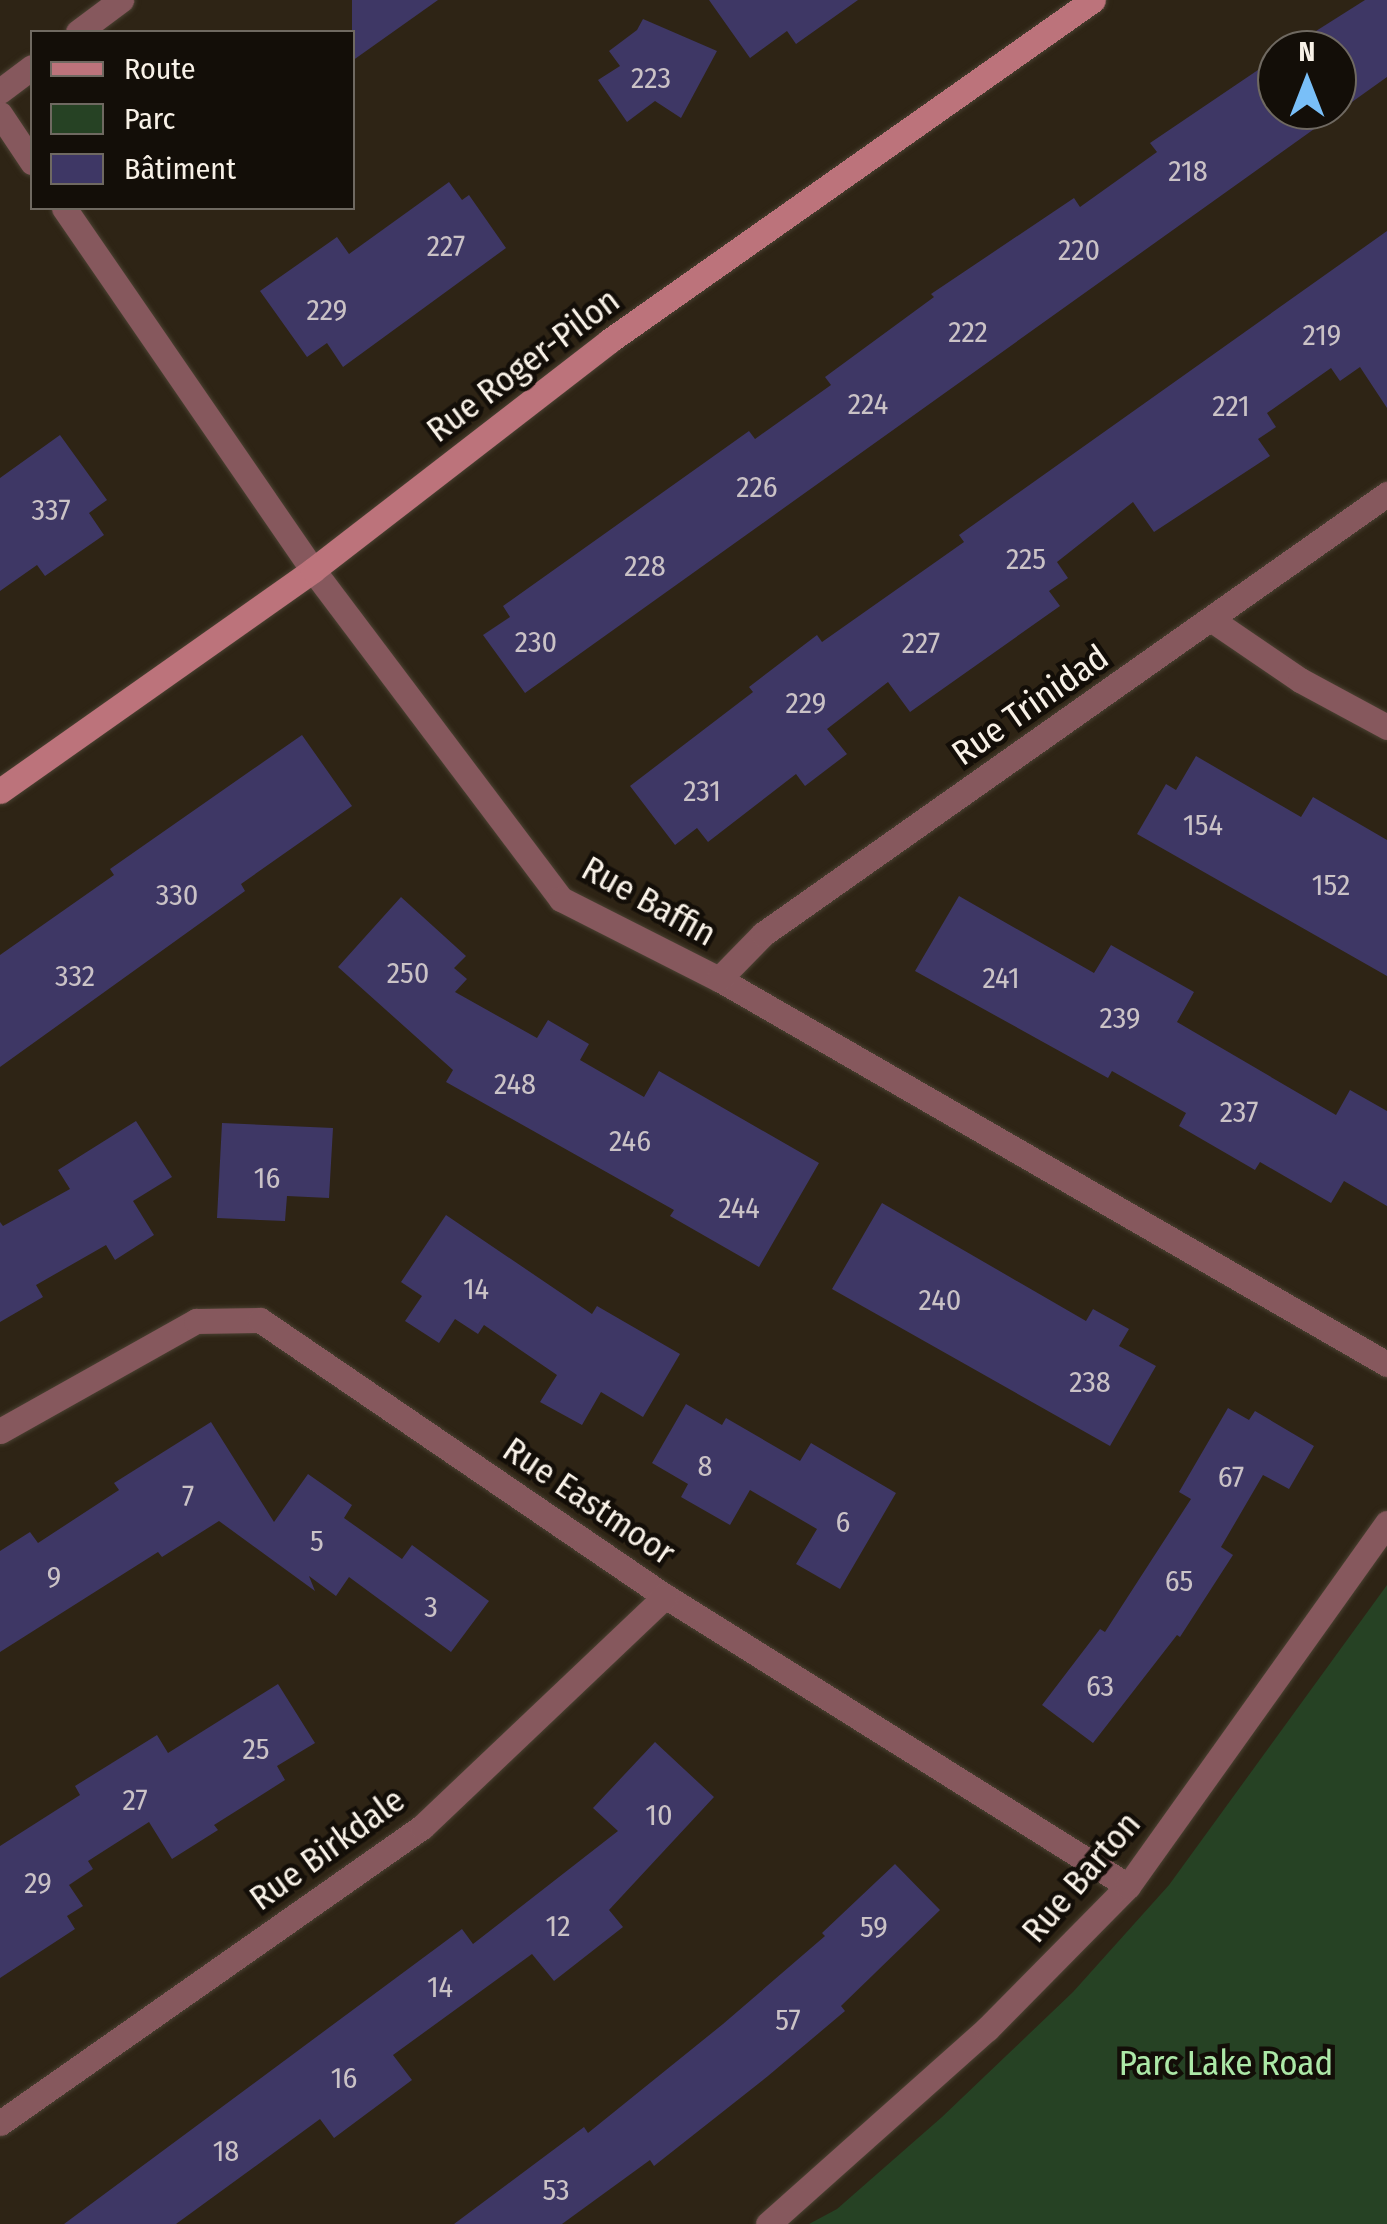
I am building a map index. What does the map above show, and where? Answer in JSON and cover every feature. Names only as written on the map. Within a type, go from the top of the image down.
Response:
[{"type":"street","points":[[81,30],[121,0]]},
{"type":"street","name":"Rue Roger-Pilon","points":[[0,791],[313,570],[609,341],[1092,0]]},
{"type":"street","points":[[0,92],[30,69]]},
{"type":"street","points":[[0,114],[30,159]]},
{"type":"street","name":"Rue Baffin","points":[[65,210],[313,570],[561,899],[718,979],[1387,1364]]},
{"type":"street","name":"Rue Trinidad","points":[[718,979],[762,934],[1387,494]]},
{"type":"street","points":[[1212,620],[1300,680],[1387,728]]},
{"type":"street","name":"Rue Eastmoor","points":[[0,1431],[196,1322],[260,1320],[665,1596],[1128,1886]]},
{"type":"street","name":"Rue Barton","points":[[768,2224],[987,2030],[1128,1886],[1387,1523]]},
{"type":"street","name":"Rue Birkdale","points":[[0,2122],[422,1827],[665,1596]]},
{"type":"green space","name":"Parc Lake Road","points":[[1387,1585],[1387,2224],[809,2224],[837,2209],[942,2117],[1073,1992],[1169,1885]]},
{"type":"building","points":[[352,0],[438,0],[355,59]]},
{"type":"building","points":[[709,0],[858,0],[796,44],[787,31],[750,58]]},
{"type":"building","points":[[1365,0],[1387,0],[1387,77],[1357,98],[1357,30],[1318,30]]},
{"type":"building","points":[[643,19],[717,51],[681,118],[655,101],[627,122],[598,80],[620,66],[609,51],[637,30]]},
{"type":"building","points":[[1257,71],[1257,130],[1313,130],[525,693],[483,635],[510,617],[503,606],[749,431],[755,439],[831,385],[825,377],[934,297],[931,294],[1074,198],[1080,207],[1157,152],[1150,143]]},
{"type":"building","points":[[449,182],[462,200],[469,195],[506,248],[343,367],[327,343],[307,357],[260,291],[337,237],[349,254]]},
{"type":"building","points":[[1387,231],[1387,408],[1360,367],[1340,381],[1331,368],[1267,413],[1276,427],[1258,439],[1270,456],[1154,532],[1133,502],[1057,562],[1068,578],[1049,591],[1060,606],[910,712],[888,682],[827,729],[847,754],[805,786],[796,774],[708,842],[697,828],[675,845],[630,786],[753,692],[749,687],[817,635],[822,642],[964,542],[959,535]]},
{"type":"building","points":[[60,435],[107,500],[89,513],[104,535],[45,576],[37,565],[0,591],[0,478]]},
{"type":"building","points":[[302,735],[352,806],[241,884],[245,891],[0,1067],[0,955],[114,875],[110,869]]},
{"type":"building","points":[[1196,756],[1301,817],[1313,797],[1387,840],[1387,976],[1137,834],[1166,784],[1176,790]]},
{"type":"building","points":[[959,896],[1094,973],[1111,945],[1194,992],[1177,1022],[1336,1115],[1350,1090],[1387,1111],[1387,1206],[1344,1181],[1331,1203],[1260,1162],[1255,1170],[1179,1126],[1186,1113],[1112,1071],[1108,1078],[915,971]]},
{"type":"building","points":[[401,897],[466,956],[454,968],[467,979],[455,992],[537,1038],[548,1020],[589,1044],[580,1060],[644,1097],[659,1071],[819,1163],[759,1267],[670,1216],[674,1210],[446,1082],[453,1070],[338,967]]},
{"type":"building","points":[[136,1121],[172,1177],[133,1201],[154,1235],[115,1260],[106,1245],[36,1285],[43,1297],[0,1322],[0,1222],[3,1226],[70,1189],[58,1170]]},
{"type":"building","points":[[222,1123],[333,1128],[329,1198],[287,1196],[285,1221],[217,1218]]},
{"type":"building","points":[[882,1203],[1086,1321],[1093,1309],[1129,1329],[1119,1346],[1156,1366],[1110,1446],[832,1289]]},
{"type":"building","points":[[446,1215],[592,1314],[597,1306],[680,1354],[643,1417],[601,1392],[582,1425],[540,1402],[557,1375],[484,1325],[478,1334],[455,1319],[439,1343],[405,1321],[422,1296],[401,1282]]},
{"type":"building","points":[[686,1404],[722,1425],[726,1418],[800,1461],[811,1443],[896,1493],[840,1589],[796,1564],[817,1529],[750,1490],[730,1525],[681,1497],[688,1484],[652,1463]]},
{"type":"building","points":[[1228,1408],[1249,1420],[1255,1411],[1314,1446],[1289,1489],[1263,1475],[1221,1547],[1233,1555],[1180,1637],[1177,1635],[1093,1743],[1042,1705],[1100,1629],[1105,1632],[1191,1499],[1179,1492]]},
{"type":"building","points":[[211,1422],[274,1522],[308,1474],[352,1505],[344,1518],[402,1559],[412,1545],[489,1601],[451,1652],[349,1577],[336,1596],[309,1576],[315,1591],[219,1521],[162,1557],[158,1552],[0,1652],[0,1551],[30,1532],[38,1543],[119,1490],[114,1483]]},
{"type":"building","points":[[278,1684],[315,1743],[277,1766],[285,1780],[214,1825],[218,1830],[172,1859],[149,1822],[88,1861],[93,1869],[69,1885],[83,1906],[67,1916],[75,1929],[0,1978],[0,1846],[80,1795],[75,1786],[157,1735],[168,1753]]},
{"type":"building","points":[[655,1742],[714,1797],[609,1910],[623,1927],[554,1981],[532,1954],[393,2055],[412,2080],[334,2138],[320,2119],[176,2224],[64,2224],[462,1929],[473,1944],[618,1831],[593,1808]]},
{"type":"building","points":[[895,1864],[940,1910],[841,2006],[845,2011],[768,2076],[654,2166],[650,2160],[562,2224],[454,2224],[584,2127],[588,2133],[723,2024],[825,1936],[822,1933]]}]
